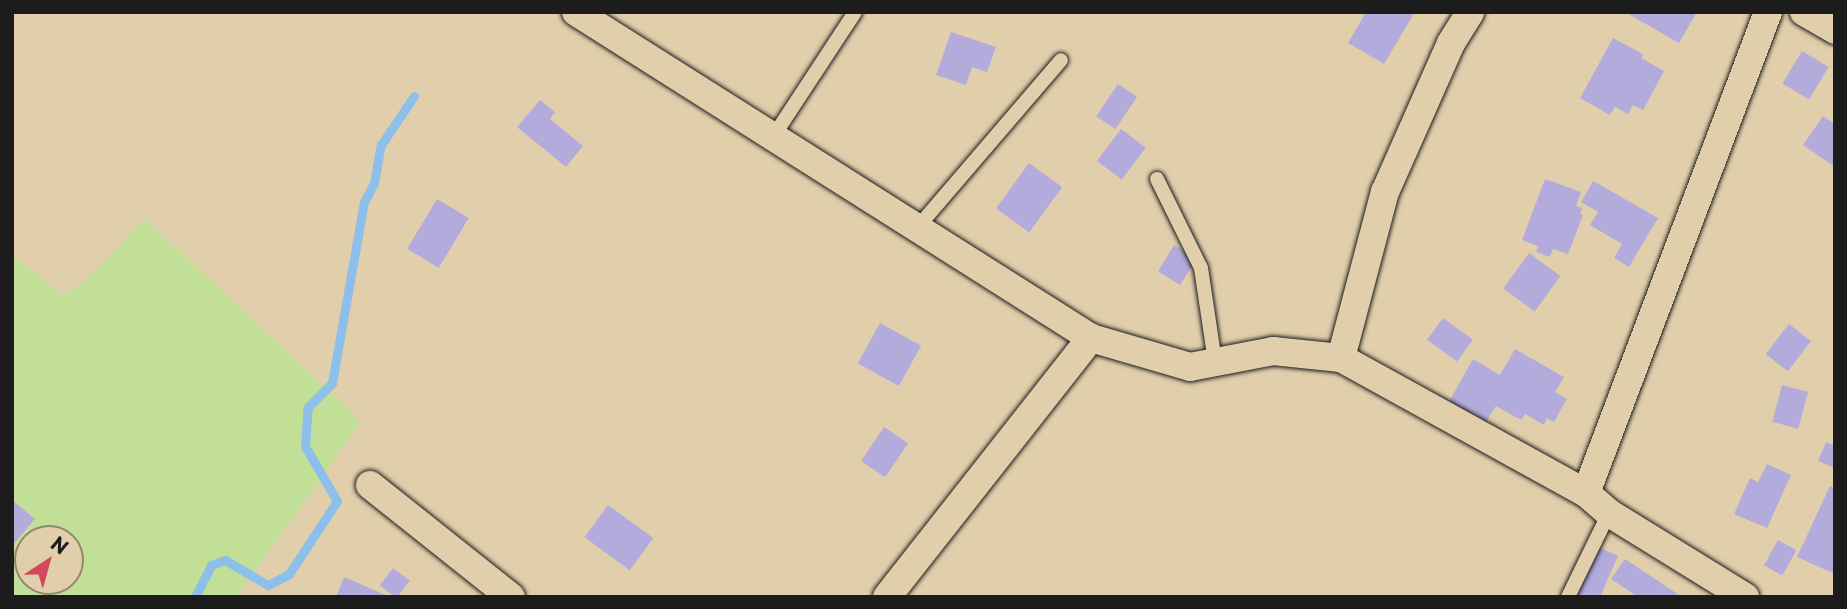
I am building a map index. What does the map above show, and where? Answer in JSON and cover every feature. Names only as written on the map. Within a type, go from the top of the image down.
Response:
[{"type":"street","points":[[576,12],[1091,338],[1190,367],[1273,351],[1341,358],[1586,494],[1609,513],[1745,597]]},
{"type":"street","points":[[1341,358],[1385,192],[1451,43],[1470,12]]},
{"type":"street","points":[[1586,494],[1768,12]]},
{"type":"street","points":[[1804,12],[1835,30]]},
{"type":"street","points":[[887,597],[1091,338]]},
{"type":"street","points":[[370,485],[511,597]]},
{"type":"lane","points":[[774,137],[855,12]]},
{"type":"lane","points":[[918,228],[1061,60]]},
{"type":"lane","points":[[1157,179],[1201,268],[1215,362]]},
{"type":"lane","points":[[1568,597],[1609,513]]},
{"type":"green space","points":[[145,219],[361,421],[237,597],[12,597],[12,255],[63,295],[89,277]]},
{"type":"building","points":[[1366,12],[1408,12],[1413,15],[1384,64],[1348,43]]},
{"type":"building","points":[[1625,12],[1697,12],[1679,43]]},
{"type":"building","points":[[951,32],[996,47],[987,72],[972,67],[966,85],[936,75]]},
{"type":"building","points":[[1613,38],[1643,54],[1641,58],[1664,71],[1643,110],[1633,105],[1628,114],[1615,107],[1610,115],[1580,98]]},
{"type":"building","points":[[1802,51],[1829,67],[1809,100],[1782,84]]},
{"type":"building","points":[[1118,84],[1137,97],[1115,129],[1096,116]]},
{"type":"building","points":[[540,100],[555,112],[550,119],[583,146],[566,167],[517,127]]},
{"type":"building","points":[[1823,116],[1835,124],[1835,167],[1803,145]]},
{"type":"building","points":[[1121,129],[1146,148],[1122,180],[1097,161]]},
{"type":"building","points":[[1029,163],[1062,187],[1029,232],[996,208]]},
{"type":"building","points":[[1545,179],[1581,192],[1576,206],[1582,208],[1580,214],[1583,215],[1568,254],[1553,249],[1550,257],[1536,252],[1538,246],[1522,240]]},
{"type":"building","points":[[1593,181],[1658,218],[1629,267],[1614,258],[1622,244],[1590,225],[1598,212],[1581,202]]},
{"type":"building","points":[[437,199],[469,218],[439,268],[407,249]]},
{"type":"building","points":[[1174,245],[1196,258],[1180,285],[1158,272]]},
{"type":"building","points":[[1529,253],[1561,276],[1535,312],[1503,289]]},
{"type":"building","points":[[1443,318],[1473,340],[1457,362],[1427,340]]},
{"type":"building","points":[[880,323],[921,346],[899,386],[858,363]]},
{"type":"building","points":[[1789,324],[1811,341],[1788,371],[1766,354]]},
{"type":"building","points":[[1515,349],[1564,377],[1555,392],[1567,399],[1554,422],[1547,418],[1544,425],[1525,414],[1521,420],[1496,406],[1483,427],[1447,405],[1473,359],[1500,375]]},
{"type":"building","points":[[1782,385],[1808,392],[1798,429],[1772,422]]},
{"type":"building","points":[[884,427],[908,443],[885,477],[861,461]]},
{"type":"building","points":[[1826,442],[1835,446],[1835,468],[1818,461]]},
{"type":"building","points":[[1767,464],[1791,475],[1767,528],[1734,514],[1750,478],[1758,482]]},
{"type":"building","points":[[1830,486],[1835,488],[1835,574],[1797,557]]},
{"type":"building","points":[[12,500],[35,519],[30,525],[14,525],[12,546]]},
{"type":"building","points":[[608,505],[653,538],[630,570],[584,537]]},
{"type":"building","points":[[1778,540],[1796,550],[1782,576],[1764,565]]},
{"type":"building","points":[[1592,544],[1618,556],[1600,597],[1568,597]]},
{"type":"building","points":[[1625,559],[1682,597],[1638,597],[1611,579]]},
{"type":"building","points":[[393,568],[410,581],[397,597],[380,586]]},
{"type":"building","points":[[344,577],[390,597],[336,597]]},
{"type":"waterway","points":[[195,597],[211,565],[225,560],[268,585],[289,574],[337,501],[305,446],[308,407],[332,383],[364,202],[374,183],[381,145],[414,96]]}]
